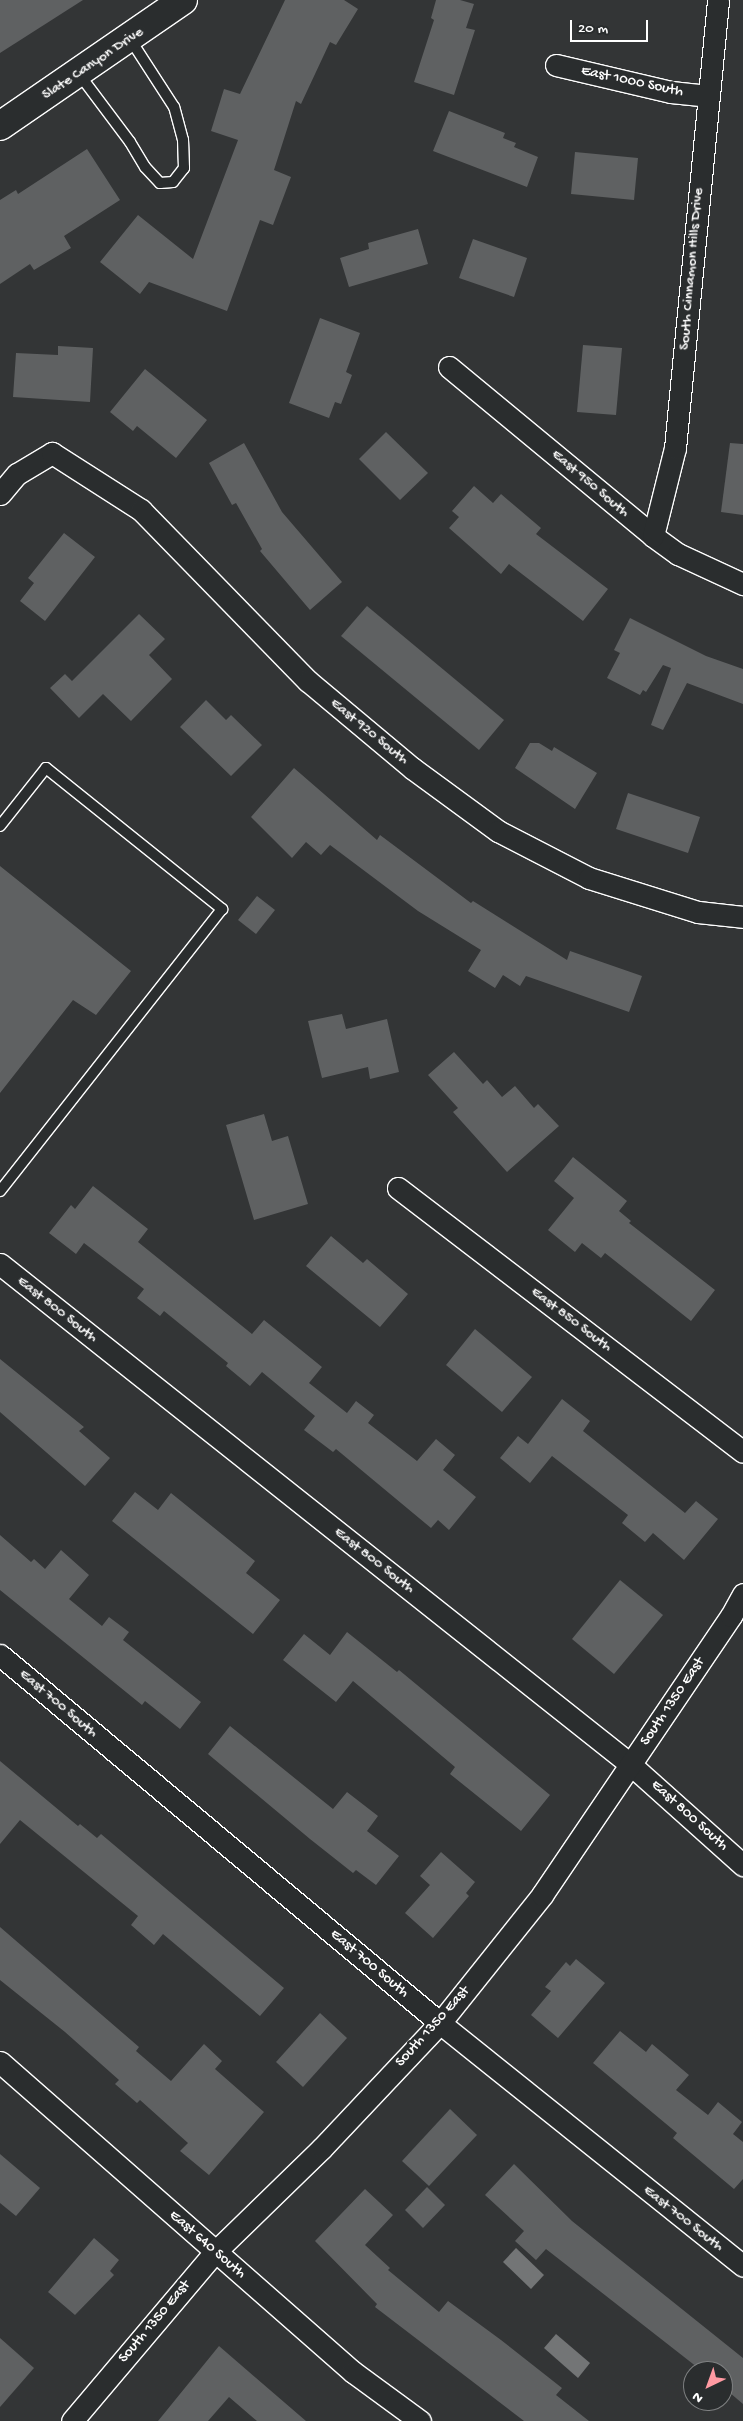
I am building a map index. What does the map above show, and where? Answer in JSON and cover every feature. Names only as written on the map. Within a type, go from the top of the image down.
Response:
[{"type":"street","name":"Slate Canyon Drive","points":[[0,126],[130,39],[184,0]]},
{"type":"street","name":"South Cinnamon Hills Drive","points":[[653,536],[674,448],[718,0]]},
{"type":"street","name":"East 1000 South","points":[[556,65],[671,92],[708,96]]},
{"type":"street","name":"East 950 South","points":[[449,367],[653,536],[706,569],[743,584]]},
{"type":"street","name":"East 920 South","points":[[0,494],[18,474],[52,453],[141,510],[308,681],[412,768],[498,831],[589,878],[698,912],[743,917]]},
{"type":"street","name":"East 850 South","points":[[398,1188],[743,1452]]},
{"type":"street","name":"East 800 South","points":[[0,1264],[630,1764],[743,1865]]},
{"type":"street","name":"South 1350 East","points":[[72,2421],[214,2253],[322,2148],[440,2024],[542,1895],[731,1616],[743,1594]]},
{"type":"street","name":"East 700 South","points":[[0,1655],[440,2024],[743,2266]]},
{"type":"street","name":"East 640 South","points":[[0,2062],[214,2253],[353,2372],[420,2421]]},
{"type":"lane","points":[[78,74],[145,167],[160,183],[173,182],[184,168],[183,140],[174,107],[130,39]]},
{"type":"lane","points":[[0,826],[46,768],[222,909],[0,1191]]},
{"type":"shaded area","points":[[516,2248],[544,2275],[531,2289],[503,2262]]},
{"type":"shaded area","points":[[556,2334],[590,2363],[578,2378],[544,2348]]},
{"type":"building","points":[[0,0],[83,0],[0,53]]},
{"type":"building","points":[[285,0],[344,0],[358,9],[336,45],[330,42],[301,104],[296,101],[274,170],[291,177],[273,225],[260,220],[227,311],[149,282],[140,294],[100,262],[138,215],[193,259],[238,140],[211,131],[224,89],[240,94]]},
{"type":"building","points":[[436,0],[460,0],[474,4],[466,28],[475,30],[454,95],[414,82],[434,20],[431,18]]},
{"type":"building","points":[[449,111],[505,133],[503,138],[516,143],[514,147],[538,157],[527,187],[433,151]]},
{"type":"building","points":[[87,149],[120,200],[64,236],[71,248],[34,270],[30,264],[0,284],[0,200],[16,190],[18,194]]},
{"type":"building","points":[[575,152],[638,158],[634,200],[571,194]]},
{"type":"building","points":[[418,229],[428,264],[349,287],[340,258],[369,249],[368,243]]},
{"type":"building","points":[[473,239],[527,258],[514,297],[459,278]]},
{"type":"building","points":[[320,318],[360,333],[346,372],[352,375],[341,404],[335,402],[329,418],[289,403]]},
{"type":"building","points":[[583,345],[622,348],[616,415],[577,412]]},
{"type":"building","points":[[58,346],[93,348],[90,402],[13,397],[16,353],[58,355]]},
{"type":"building","points":[[145,369],[207,420],[176,458],[137,426],[133,431],[110,412]]},
{"type":"building","points":[[386,432],[428,473],[400,500],[359,459]]},
{"type":"building","points":[[244,443],[282,512],[342,582],[310,610],[260,551],[262,549],[236,503],[232,505],[209,463]]},
{"type":"building","points":[[730,443],[743,444],[743,515],[721,512]]},
{"type":"building","points":[[474,486],[493,503],[501,494],[541,528],[536,534],[608,589],[583,621],[509,564],[501,574],[449,528],[459,517],[452,511]]},
{"type":"building","points":[[64,533],[95,557],[45,621],[20,601],[34,583],[28,578]]},
{"type":"building","points":[[367,606],[504,720],[479,750],[341,636]]},
{"type":"building","points":[[139,614],[165,639],[149,655],[172,679],[131,721],[103,694],[79,718],[50,688],[65,674],[72,681]]},
{"type":"building","points":[[630,618],[706,656],[743,669],[743,704],[687,683],[663,730],[651,725],[671,668],[663,665],[646,692],[643,690],[640,695],[607,678],[620,653],[614,650]]},
{"type":"building","points":[[206,700],[226,720],[231,715],[262,745],[231,776],[180,727]]},
{"type":"building","points":[[530,743],[539,743],[552,751],[554,747],[597,773],[575,809],[515,768]]},
{"type":"building","points":[[294,768],[377,840],[380,835],[471,903],[473,901],[567,960],[570,951],[642,976],[629,1012],[526,976],[520,986],[503,975],[495,988],[468,971],[481,950],[418,911],[330,845],[321,855],[306,842],[292,858],[251,817]]},
{"type":"building","points":[[628,793],[700,817],[688,853],[616,829]]},
{"type":"building","points":[[0,866],[131,971],[96,1015],[73,1000],[0,1093]]},
{"type":"building","points":[[257,896],[275,910],[256,934],[238,920]]},
{"type":"building","points":[[342,1014],[346,1029],[387,1019],[399,1072],[370,1079],[368,1067],[322,1078],[308,1021]]},
{"type":"building","points":[[454,1052],[483,1084],[487,1080],[502,1097],[515,1086],[534,1108],[538,1104],[559,1126],[507,1172],[453,1112],[458,1108],[428,1075]]},
{"type":"building","points":[[264,1114],[272,1141],[288,1136],[308,1204],[254,1220],[226,1125]]},
{"type":"building","points":[[573,1157],[627,1201],[619,1211],[631,1221],[629,1223],[715,1290],[691,1321],[605,1253],[601,1258],[582,1243],[575,1252],[548,1230],[574,1198],[554,1181]]},
{"type":"building","points":[[93,1186],[148,1229],[138,1242],[252,1334],[264,1320],[322,1367],[309,1383],[347,1413],[356,1401],[374,1415],[368,1423],[417,1461],[436,1439],[455,1455],[443,1470],[476,1497],[449,1530],[438,1520],[431,1528],[336,1449],[333,1452],[304,1430],[315,1416],[262,1372],[250,1386],[226,1366],[228,1363],[164,1311],[160,1316],[137,1298],[144,1289],[84,1243],[76,1254],[49,1233],[71,1205],[75,1209]]},
{"type":"building","points":[[331,1236],[363,1263],[367,1259],[408,1294],[380,1327],[306,1266]]},
{"type":"building","points":[[475,1329],[532,1377],[502,1412],[446,1365]]},
{"type":"building","points":[[0,1359],[84,1427],[79,1431],[110,1458],[85,1486],[0,1412]]},
{"type":"building","points":[[562,1399],[590,1421],[583,1431],[685,1513],[696,1501],[718,1519],[684,1560],[653,1533],[645,1542],[622,1523],[628,1515],[552,1456],[530,1483],[500,1458],[518,1436],[528,1444]]},
{"type":"building","points":[[135,1492],[158,1510],[171,1493],[255,1561],[246,1573],[280,1600],[253,1634],[112,1521]]},
{"type":"building","points":[[0,1535],[31,1562],[34,1559],[45,1569],[61,1550],[89,1575],[69,1599],[102,1626],[109,1617],[129,1632],[123,1640],[201,1702],[180,1729],[145,1701],[142,1705],[0,1590]]},
{"type":"building","points":[[620,1580],[663,1615],[614,1674],[572,1639]]},
{"type":"building","points":[[347,1632],[397,1672],[399,1670],[550,1795],[521,1831],[450,1774],[455,1767],[353,1681],[336,1702],[283,1660],[304,1634],[330,1655]]},
{"type":"building","points":[[230,1726],[333,1809],[347,1792],[378,1816],[367,1831],[399,1856],[376,1885],[356,1870],[353,1873],[208,1754]]},
{"type":"building","points":[[0,1761],[78,1826],[80,1824],[97,1838],[101,1834],[284,1988],[260,2016],[163,1934],[154,1945],[131,1925],[138,1916],[20,1820],[0,1844]]},
{"type":"building","points":[[441,1852],[475,1882],[466,1893],[469,1896],[433,1938],[405,1913],[430,1885],[420,1876]]},
{"type":"building","points":[[0,1927],[139,2047],[136,2051],[171,2081],[204,2044],[222,2061],[215,2069],[264,2112],[209,2175],[180,2151],[188,2143],[140,2100],[137,2103],[115,2084],[119,2080],[65,2032],[0,1980]]},
{"type":"building","points":[[576,1959],[605,1983],[558,2038],[531,2015],[551,1991],[545,1987],[566,1962],[570,1966]]},
{"type":"building","points":[[320,2013],[347,2038],[303,2087],[276,2062]]},
{"type":"building","points":[[620,2031],[646,2052],[652,2044],[689,2075],[676,2090],[708,2115],[718,2102],[742,2122],[733,2134],[743,2142],[743,2179],[734,2189],[673,2138],[677,2133],[593,2063]]},
{"type":"building","points":[[450,2109],[477,2135],[429,2186],[402,2161]]},
{"type":"building","points":[[0,2154],[40,2188],[16,2216],[0,2203]]},
{"type":"building","points":[[514,2164],[572,2221],[743,2358],[743,2404],[733,2396],[733,2361],[689,2361],[546,2249],[536,2260],[515,2241],[524,2231],[485,2195]]},
{"type":"building","points":[[427,2187],[445,2205],[423,2228],[405,2210]]},
{"type":"building","points":[[365,2189],[393,2215],[365,2245],[390,2268],[388,2270],[439,2312],[448,2301],[501,2340],[562,2388],[556,2395],[589,2421],[524,2421],[375,2307],[377,2304],[315,2241]]},
{"type":"building","points":[[94,2238],[119,2260],[110,2271],[114,2275],[75,2315],[48,2292]]},
{"type":"building","points":[[0,2338],[34,2368],[0,2407]]},
{"type":"building","points":[[219,2346],[306,2421],[257,2421],[229,2397],[208,2421],[158,2421]]}]
